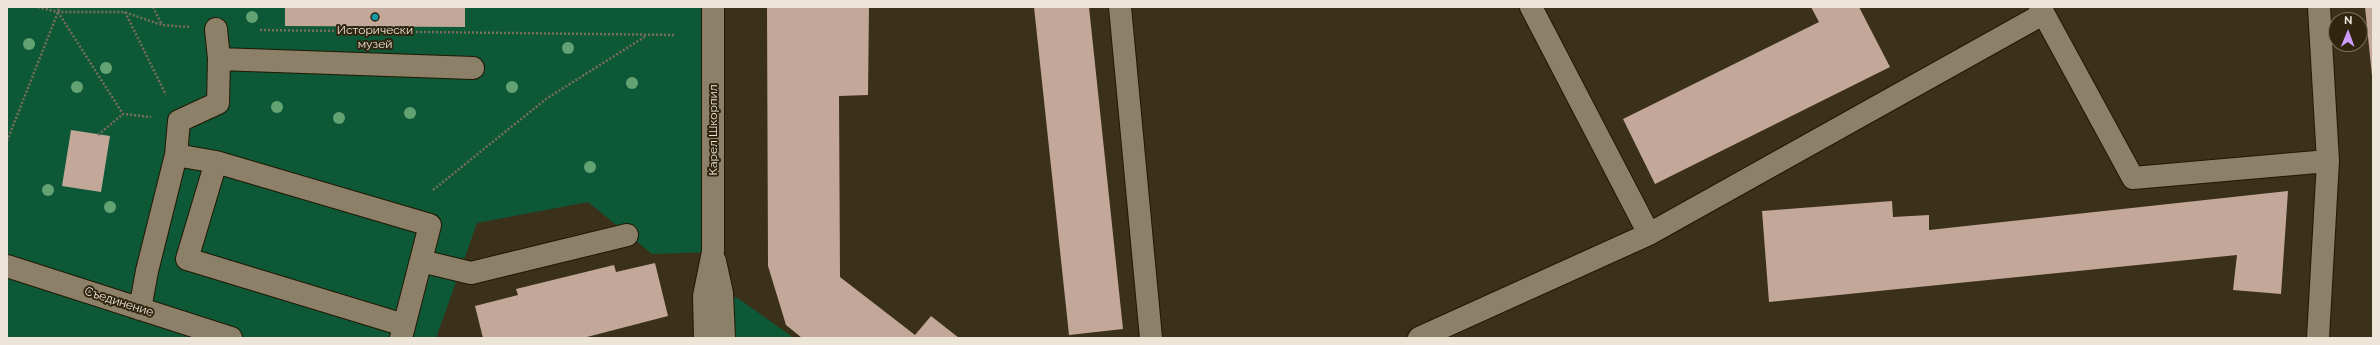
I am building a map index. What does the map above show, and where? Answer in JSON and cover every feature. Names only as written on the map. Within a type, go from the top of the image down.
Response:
[{"type":"street","name":"Карел Шкорпил","points":[[705,338],[704,296],[713,252],[713,7]]},
{"type":"street","points":[[1120,7],[1151,338]]},
{"type":"street","points":[[1531,7],[1649,234]]},
{"type":"street","points":[[2318,338],[2328,161],[2319,7]]},
{"type":"street","points":[[1419,338],[1649,234],[2041,10],[2133,178],[2328,161]]},
{"type":"street","points":[[140,309],[147,271],[176,155],[179,121],[218,103],[219,59],[216,29]]},
{"type":"street","points":[[219,59],[473,68]]},
{"type":"street","points":[[176,155],[216,162],[430,225],[402,331],[187,259],[216,162]]},
{"type":"street","points":[[421,261],[471,273],[627,236]]},
{"type":"street","name":"Карел Шкорпил","points":[[713,252],[722,293],[724,338]]},
{"type":"street","name":"Съединение","points":[[7,266],[231,338]]},
{"type":"street","points":[[689,338],[704,296]]},
{"type":"path","points":[[38,7],[58,12],[124,12],[162,25],[152,7]]},
{"type":"path","points":[[7,141],[60,7]]},
{"type":"path","points":[[58,12],[123,114]]},
{"type":"path","points":[[124,12],[179,121]]},
{"type":"path","points":[[216,29],[675,35]]},
{"type":"path","points":[[433,190],[546,99],[647,35]]},
{"type":"path","points":[[98,135],[123,114],[179,121]]},
{"type":"green space","points":[[7,7],[713,7],[713,252],[652,254],[588,202],[477,223],[436,338],[7,338]]},
{"type":"green space","points":[[722,293],[739,299],[794,338],[724,338]]},
{"type":"building","name":"Исторически музей","points":[[285,7],[465,7],[465,27],[285,26]]},
{"type":"building","points":[[767,7],[869,7],[868,95],[839,96],[840,277],[915,335],[931,316],[959,338],[802,338],[786,325],[768,266]]},
{"type":"building","points":[[1034,7],[1089,7],[1123,329],[1069,335]]},
{"type":"building","points":[[1811,7],[1859,7],[1890,67],[1655,184],[1623,119],[1819,22]]},
{"type":"building","points":[[2365,7],[2373,7],[2373,76],[2368,37],[2368,12],[2366,12]]},
{"type":"building","points":[[71,130],[110,136],[101,192],[62,186]]},
{"type":"building","points":[[2288,191],[2281,294],[2233,290],[2237,255],[1769,302],[1762,211],[1892,201],[1893,217],[1929,215],[1929,230]]},
{"type":"building","points":[[655,263],[668,316],[583,338],[483,338],[475,306],[518,295],[516,289],[614,265],[616,272]]},
{"type":"place","name":"Исторически музей","points":[[375,17]]}]
